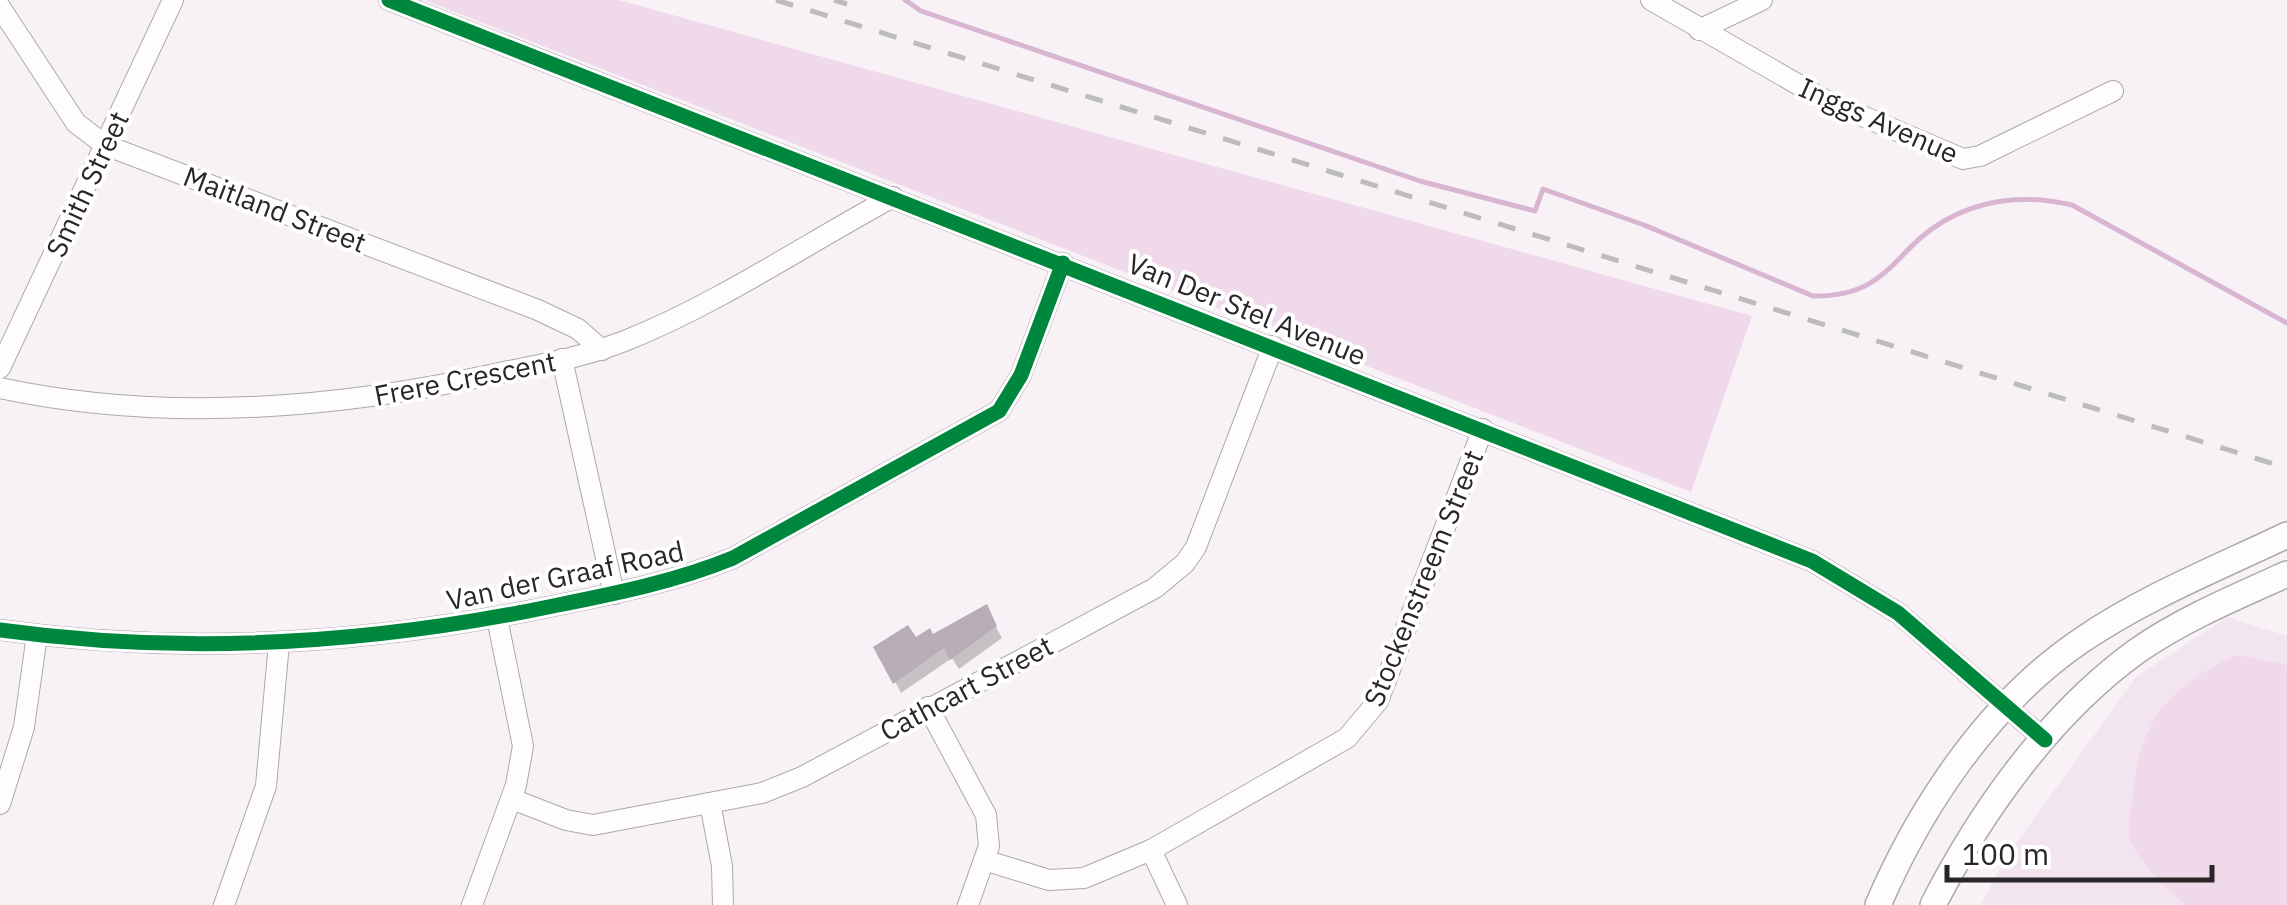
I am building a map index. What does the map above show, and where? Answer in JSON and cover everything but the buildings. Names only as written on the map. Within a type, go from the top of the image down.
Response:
[{"type":"main road","points":[[1878,905],[1937,796],[2007,706],[2079,641],[2113,620],[2287,535]]},
{"type":"main road","points":[[1933,905],[1983,818],[2045,740],[2138,651],[2210,609],[2287,574]]},
{"type":"street","name":"Smith Street","points":[[0,368],[173,0]]},
{"type":"street","name":"Van Der Stel Avenue","points":[[389,0],[1812,562],[1898,613],[2045,740]]},
{"type":"street","name":"Inggs Avenue","points":[[1651,0],[1825,100],[1963,159],[1980,156],[2113,91]]},
{"type":"street","points":[[1699,30],[1762,0]]},
{"type":"street","name":"Maitland Street","points":[[0,7],[76,123],[104,145],[538,310],[578,330],[602,350]]},
{"type":"street","name":"Frere Crescent","points":[[0,388],[106,402],[272,406],[402,394],[602,350],[658,325],[893,196]]},
{"type":"street","name":"Van der Graaf Road","points":[[0,630],[192,646],[280,644],[497,618],[690,575],[733,558],[998,411],[1021,376],[1063,263]]},
{"type":"street","name":"Cathcart Street","points":[[512,799],[566,820],[594,825],[785,785],[1155,588],[1185,563],[1196,547],[1273,346]]},
{"type":"street","points":[[562,359],[614,594]]},
{"type":"street","name":"Stockenstreem Street","points":[[984,860],[1069,882],[1151,850],[1347,738],[1378,700],[1483,430]]},
{"type":"street","points":[[472,905],[512,799],[522,735],[497,618]]},
{"type":"street","points":[[0,804],[24,727],[37,635]]},
{"type":"street","points":[[224,905],[266,786],[280,644]]},
{"type":"street","points":[[928,707],[986,815],[989,846],[968,905]]},
{"type":"street","points":[[710,803],[722,866],[723,905]]},
{"type":"street","points":[[1151,850],[1177,905]]},
{"type":"shaded area","points":[[424,0],[619,0],[1752,316],[1691,492]]},
{"type":"shaded area","points":[[2227,617],[2287,636],[2287,905],[1981,905],[2004,860],[2136,677]]},
{"type":"shaded area","points":[[2236,655],[2287,665],[2287,905],[2185,905],[2147,867],[2130,840],[2136,768],[2142,745],[2162,708],[2193,679]]},
{"type":"waterway","points":[[905,0],[921,11],[1420,181],[1535,211],[1543,189],[1644,225],[1813,296],[1838,294],[1874,281],[1927,233],[1959,213],[1991,203],[2039,200],[2072,205],[2287,323]]},
{"type":"railway","points":[[776,0],[2287,468]]},
{"type":"railway","points":[[834,0],[847,4]]},
{"type":"cycle path","points":[[389,0],[1812,561],[1898,613],[2045,740]]},
{"type":"cycle path","points":[[0,630],[140,643],[280,642],[349,637],[558,605],[647,586],[712,566],[999,411],[1021,375],[1063,263]]}]
